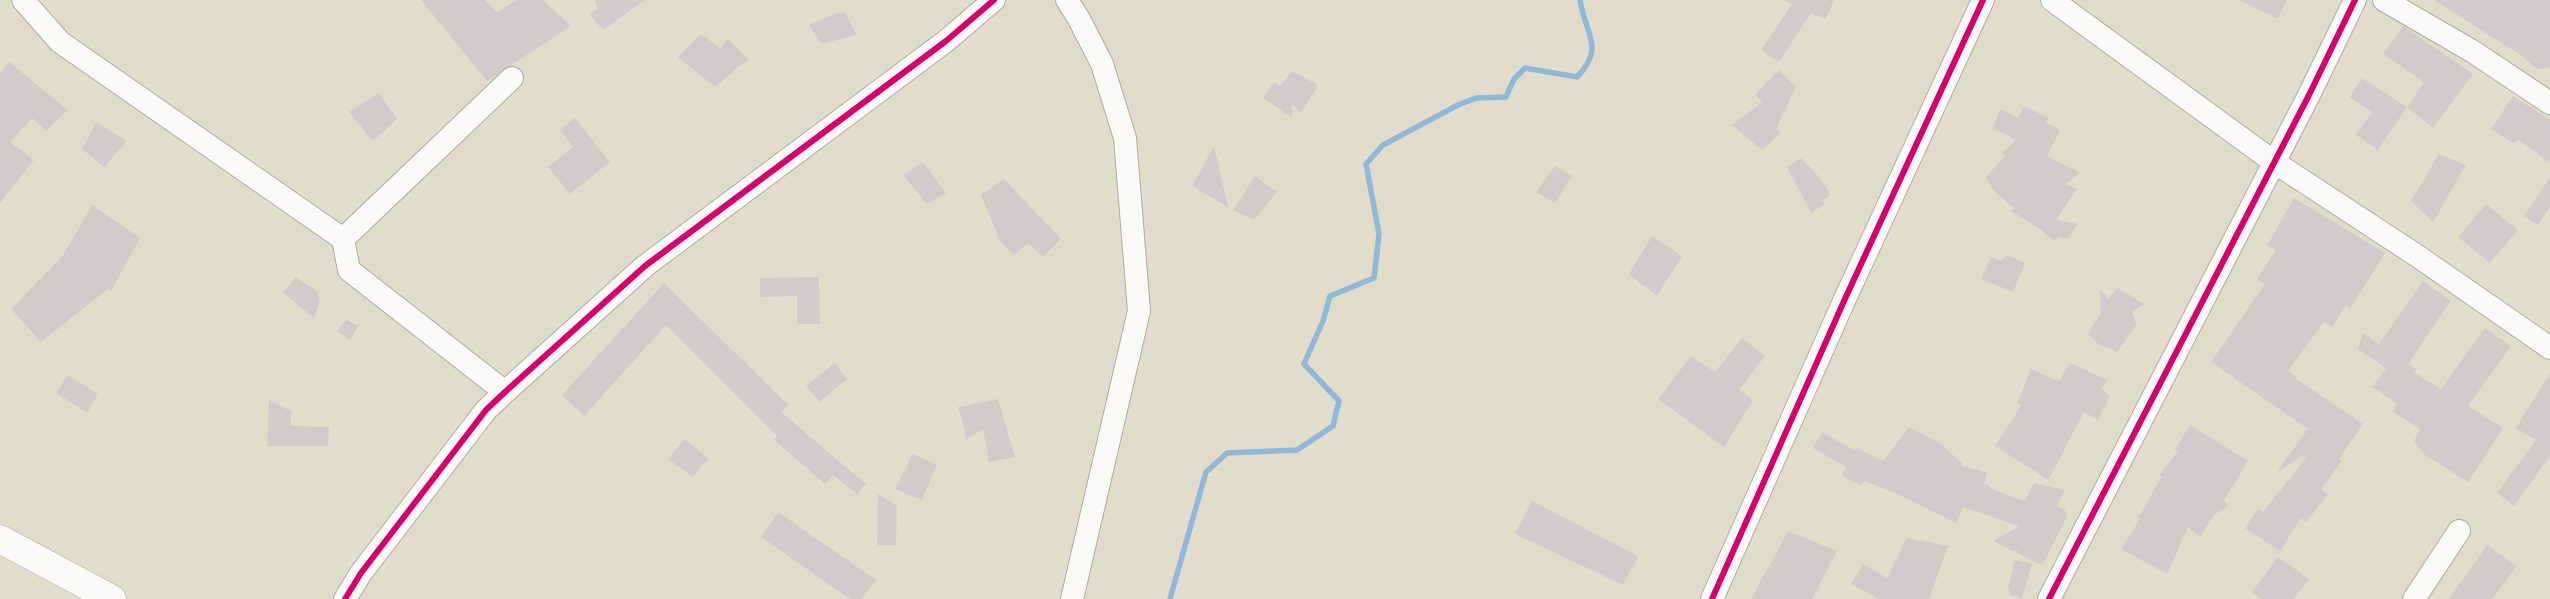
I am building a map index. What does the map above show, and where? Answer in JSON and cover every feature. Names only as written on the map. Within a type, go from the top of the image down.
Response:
[{"type":"highway","points":[[0,539],[112,599]]},
{"type":"street","points":[[23,0],[60,42],[343,239],[349,270],[505,392]]},
{"type":"street","points":[[345,599],[361,573],[486,410],[505,392],[646,266],[946,41],[994,0]]},
{"type":"street","points":[[1067,0],[1080,19],[1102,64],[1125,138],[1139,311],[1072,599]]},
{"type":"street","points":[[1712,599],[1844,301],[1983,0]]},
{"type":"street","points":[[2052,0],[2274,162],[2547,340]]},
{"type":"street","points":[[2049,599],[2274,162],[2355,0]]},
{"type":"street","points":[[2384,0],[2472,51],[2550,103]]},
{"type":"street","points":[[343,239],[512,78]]},
{"type":"street","points":[[2414,599],[2459,531]]},
{"type":"building","points":[[421,0],[485,0],[497,12],[517,0],[543,0],[571,26],[487,81]]},
{"type":"building","points":[[595,0],[645,0],[603,30],[589,14],[598,9]]},
{"type":"building","points":[[1782,0],[1834,0],[1826,19],[1811,13],[1779,62],[1761,50],[1792,4]]},
{"type":"building","points":[[2239,0],[2287,0],[2278,19]]},
{"type":"building","points":[[2434,0],[2550,0],[2550,68],[2537,69],[2519,54]]},
{"type":"building","points":[[836,13],[845,13],[857,35],[821,44],[809,25]]},
{"type":"building","points":[[2403,26],[2473,74],[2433,128],[2407,107],[2424,82],[2383,54]]},
{"type":"building","points":[[701,34],[720,48],[728,39],[748,59],[715,87],[678,57]]},
{"type":"building","points":[[9,62],[68,110],[46,131],[32,118],[10,142],[34,160],[0,203],[0,73]]},
{"type":"building","points":[[1779,70],[1796,87],[1776,129],[1781,133],[1762,150],[1732,125],[1762,102],[1755,95]]},
{"type":"building","points":[[1292,71],[1318,85],[1301,113],[1292,104],[1292,118],[1263,98],[1274,82],[1280,86]]},
{"type":"building","points":[[2362,78],[2407,107],[2378,150],[2356,135],[2372,112],[2350,97]]},
{"type":"building","points":[[379,93],[397,119],[373,141],[349,112]]},
{"type":"building","points":[[2513,96],[2550,120],[2550,163],[2518,139],[2514,144],[2491,129]]},
{"type":"building","points":[[2024,106],[2049,118],[2046,123],[2060,130],[2047,156],[2080,173],[2066,184],[2077,189],[2056,220],[2078,224],[2067,239],[2059,237],[2054,241],[2040,229],[2011,211],[2014,208],[1992,189],[1986,177],[2005,156],[2002,153],[2016,140],[1992,128],[2001,109],[2018,118]]},
{"type":"building","points":[[575,118],[610,162],[570,194],[548,167],[573,147],[560,130]]},
{"type":"building","points":[[96,122],[127,141],[104,167],[82,149]]},
{"type":"building","points":[[1214,146],[1228,207],[1192,186]]},
{"type":"building","points":[[2439,154],[2466,165],[2433,222],[2411,201]]},
{"type":"building","points":[[1801,158],[1819,177],[1831,195],[1822,200],[1825,204],[1811,213],[1787,167]]},
{"type":"building","points":[[923,162],[946,193],[927,204],[903,175]]},
{"type":"building","points":[[1555,166],[1572,176],[1555,203],[1536,192]]},
{"type":"building","points":[[1255,176],[1277,192],[1254,220],[1233,210]]},
{"type":"building","points":[[2550,177],[2550,207],[2538,225],[2524,216]]},
{"type":"building","points":[[1004,179],[1061,239],[1043,257],[1028,243],[1014,255],[1000,241],[981,195]]},
{"type":"building","points":[[2294,198],[2385,253],[2350,309],[2346,305],[2332,327],[2324,322],[2288,371],[2297,377],[2296,379],[2363,424],[2339,459],[2342,461],[2321,489],[2328,495],[2306,522],[2301,518],[2280,551],[2245,528],[2258,509],[2263,512],[2306,458],[2302,456],[2278,470],[2308,429],[2211,362],[2265,284],[2257,279],[2276,250],[2267,246]]},
{"type":"building","points":[[2486,204],[2518,230],[2490,263],[2458,237]]},
{"type":"building","points":[[92,205],[140,238],[111,291],[109,288],[41,342],[11,309],[64,254]]},
{"type":"building","points":[[1652,236],[1682,256],[1657,296],[1629,274]]},
{"type":"building","points":[[2007,255],[2025,263],[2013,292],[1981,279],[1991,257],[2002,261]]},
{"type":"building","points":[[296,277],[318,292],[319,303],[314,318],[283,293]]},
{"type":"building","points":[[819,277],[820,324],[797,324],[797,296],[760,297],[760,278]]},
{"type":"building","points":[[2423,281],[2451,301],[2408,364],[2416,369],[2414,372],[2441,389],[2485,328],[2511,346],[2468,406],[2503,428],[2468,482],[2425,455],[2414,441],[2420,429],[2392,411],[2397,404],[2372,387],[2386,368],[2358,349],[2363,333],[2379,344]]},
{"type":"building","points":[[664,283],[788,405],[781,412],[866,484],[857,494],[833,475],[825,484],[774,440],[777,436],[666,325],[584,416],[562,395]]},
{"type":"building","points":[[2118,288],[2144,304],[2132,312],[2137,324],[2117,352],[2098,344],[2088,334],[2101,313],[2100,290],[2109,298]]},
{"type":"building","points":[[346,319],[358,326],[350,340],[337,331]]},
{"type":"building","points":[[1742,338],[1765,356],[1739,390],[1753,400],[1724,447],[1658,399],[1691,356],[1715,372]]},
{"type":"building","points":[[835,363],[847,379],[819,402],[806,386]]},
{"type":"building","points":[[2070,363],[2108,380],[2101,389],[2110,396],[2098,420],[2084,412],[2048,480],[1995,446],[2021,406],[2017,403],[2031,369],[2059,381]]},
{"type":"building","points":[[2550,373],[2550,456],[2514,506],[2497,493],[2536,440],[2516,428]]},
{"type":"building","points":[[68,375],[98,394],[87,413],[56,393]]},
{"type":"building","points":[[998,399],[1015,457],[989,462],[983,429],[967,439],[958,407]]},
{"type":"building","points":[[269,400],[291,411],[291,426],[329,427],[328,446],[267,446]]},
{"type":"building","points":[[2190,425],[2248,461],[2224,500],[2228,506],[2214,515],[2200,537],[2188,527],[2167,574],[2121,549],[2140,519],[2138,518],[2162,477],[2159,475],[2178,451],[2175,449]]},
{"type":"building","points":[[1909,427],[1941,444],[1962,463],[1962,466],[1987,472],[1984,484],[2006,495],[2025,501],[2034,483],[2065,490],[2057,506],[2065,510],[2067,517],[2042,565],[2017,553],[2017,550],[2013,551],[1993,541],[2019,526],[1963,507],[1956,523],[1893,492],[1864,481],[1862,486],[1842,476],[1846,467],[1813,448],[1822,432],[1856,451],[1857,448],[1883,461]]},
{"type":"building","points":[[684,439],[708,458],[693,477],[668,459]]},
{"type":"building","points":[[913,454],[937,465],[922,500],[895,489]]},
{"type":"building","points":[[878,494],[897,506],[896,545],[877,545]]},
{"type":"building","points":[[1532,501],[1638,556],[1623,585],[1515,534]]},
{"type":"building","points":[[778,512],[876,580],[862,599],[850,599],[761,537]]},
{"type":"building","points":[[1788,531],[1837,551],[1812,599],[1751,599]]},
{"type":"building","points":[[1907,538],[1948,546],[1929,599],[1879,599],[1851,584],[1863,564],[1887,578]]},
{"type":"building","points":[[2487,545],[2517,566],[2492,599],[2449,599]]},
{"type":"building","points":[[2278,557],[2309,579],[2294,599],[2262,599],[2252,592]]},
{"type":"building","points":[[2015,560],[2032,564],[2022,598],[2011,595],[2008,587]]},
{"type":"waterway","points":[[1170,599],[1206,472],[1227,453],[1297,450],[1333,426],[1339,401],[1304,364],[1323,321],[1330,296],[1374,278],[1379,234],[1366,164],[1383,145],[1458,105],[1476,98],[1506,97],[1514,79],[1525,68],[1577,77],[1586,66],[1592,48],[1580,0]]},
{"type":"cycle path","points":[[345,599],[361,573],[486,410],[505,392],[645,266],[946,41],[994,0]]},
{"type":"cycle path","points":[[1712,599],[1844,301],[1983,0]]},
{"type":"cycle path","points":[[2049,599],[2309,95],[2355,0]]}]
